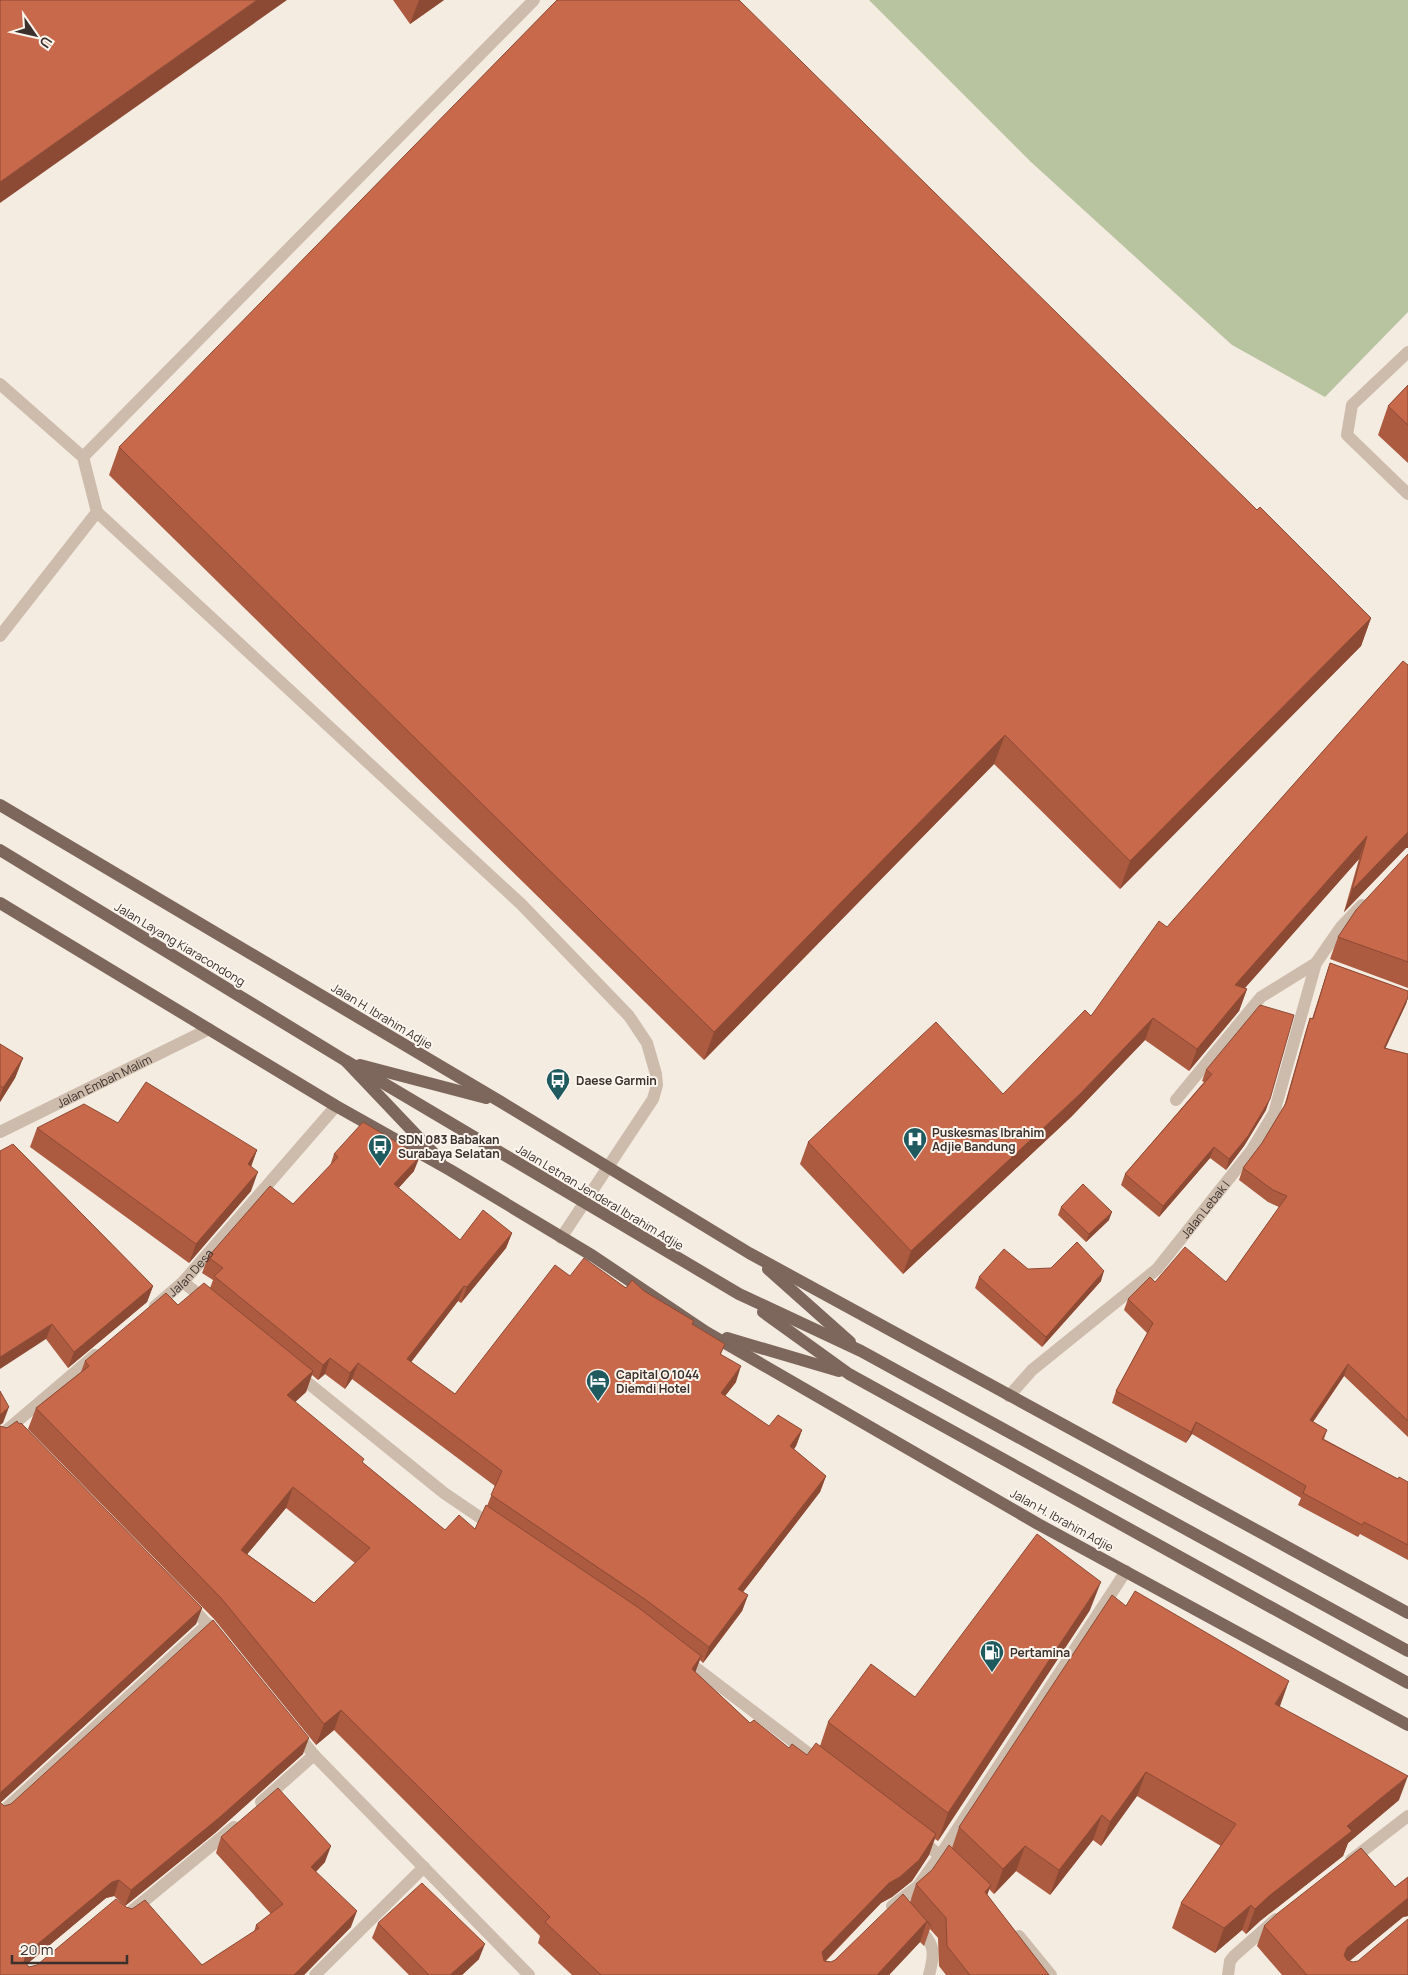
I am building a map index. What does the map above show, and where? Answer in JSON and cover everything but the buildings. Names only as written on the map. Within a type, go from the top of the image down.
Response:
[{"type":"main road","name":"Jalan H. Ibrahim Adjie","points":[[0,805],[501,1102],[749,1253],[1408,1612]]},
{"type":"main road","name":"Jalan Layang Kiaracondong","points":[[0,850],[346,1061],[450,1170]]},
{"type":"main road","name":"Jalan H. Ibrahim Adjie","points":[[0,902],[336,1106],[450,1170],[593,1256],[706,1332],[1038,1524],[1408,1725]]},
{"type":"main road","name":"Jalan Layang Kiaracondong","points":[[346,1061],[501,1102]]},
{"type":"main road","name":"Jalan Letnan Jenderal Ibrahim Adjie","points":[[346,1061],[738,1294]]},
{"type":"main road","name":"Jalan H. Ibrahim Adjie","points":[[749,1253],[861,1352]]},
{"type":"main road","name":"Jalan H. Ibrahim Adjie","points":[[738,1294],[861,1352],[1408,1651]]},
{"type":"main road","name":"Jalan H. Ibrahim Adjie","points":[[738,1294],[849,1374],[1408,1683]]},
{"type":"main road","name":"Jalan H. Ibrahim Adjie","points":[[706,1332],[849,1374]]},
{"type":"street","points":[[83,457],[534,0]]},
{"type":"street","points":[[1408,352],[1352,405],[1347,435],[1408,494]]},
{"type":"street","points":[[0,384],[83,457],[97,512],[521,904],[629,1016],[647,1043],[657,1084],[653,1100],[561,1238]]},
{"type":"street","points":[[0,636],[97,512]]},
{"type":"street","points":[[1176,1100],[1261,997],[1321,965],[1342,927],[1368,899]]},
{"type":"street","name":"Jalan Lebak I","points":[[1009,1396],[1032,1370],[1157,1269],[1251,1151],[1274,1113],[1321,965]]},
{"type":"street","name":"Jalan Embah Malim","points":[[0,1132],[209,1030]]},
{"type":"street","name":"Jalan Desa","points":[[146,1313],[183,1282],[336,1106]]},
{"type":"street","points":[[183,1282],[216,1308]]},
{"type":"street","points":[[0,1436],[16,1428],[109,1344]]},
{"type":"street","points":[[284,1363],[444,1493],[508,1536]]},
{"type":"street","points":[[903,1910],[1126,1571]]},
{"type":"street","points":[[180,1595],[227,1647]]},
{"type":"street","points":[[0,1814],[208,1624]]},
{"type":"street","points":[[673,1650],[831,1771]]},
{"type":"street","points":[[289,1724],[314,1755],[529,1975]]},
{"type":"street","points":[[118,1910],[125,1917],[245,1817],[314,1755]]},
{"type":"street","points":[[1340,1869],[1408,1816]]},
{"type":"street","points":[[905,1828],[941,1854],[962,1874]]},
{"type":"street","points":[[315,1975],[424,1867]]},
{"type":"street","points":[[880,1916],[887,1909],[903,1910],[932,1943],[932,1962],[929,1975]]},
{"type":"street","points":[[1228,1975],[1230,1961],[1234,1956],[1288,1910]]},
{"type":"street","points":[[1008,1924],[1050,1975]]},
{"type":"green space","points":[[869,0],[1408,0],[1408,312],[1325,397],[1232,345],[1031,162]]},
{"type":"place","name":"Daese Garmin","points":[[558,1101]]},
{"type":"place","name":"Puskesmas Ibrahim Adjie Bandung","points":[[915,1160]]},
{"type":"place","name":"SDN 083 Babakan Surabaya Selatan","points":[[380,1167]]},
{"type":"place","name":"Capital O 1044 Diemdi Hotel","points":[[598,1402]]},
{"type":"place","name":"Pertamina","points":[[992,1673]]}]
